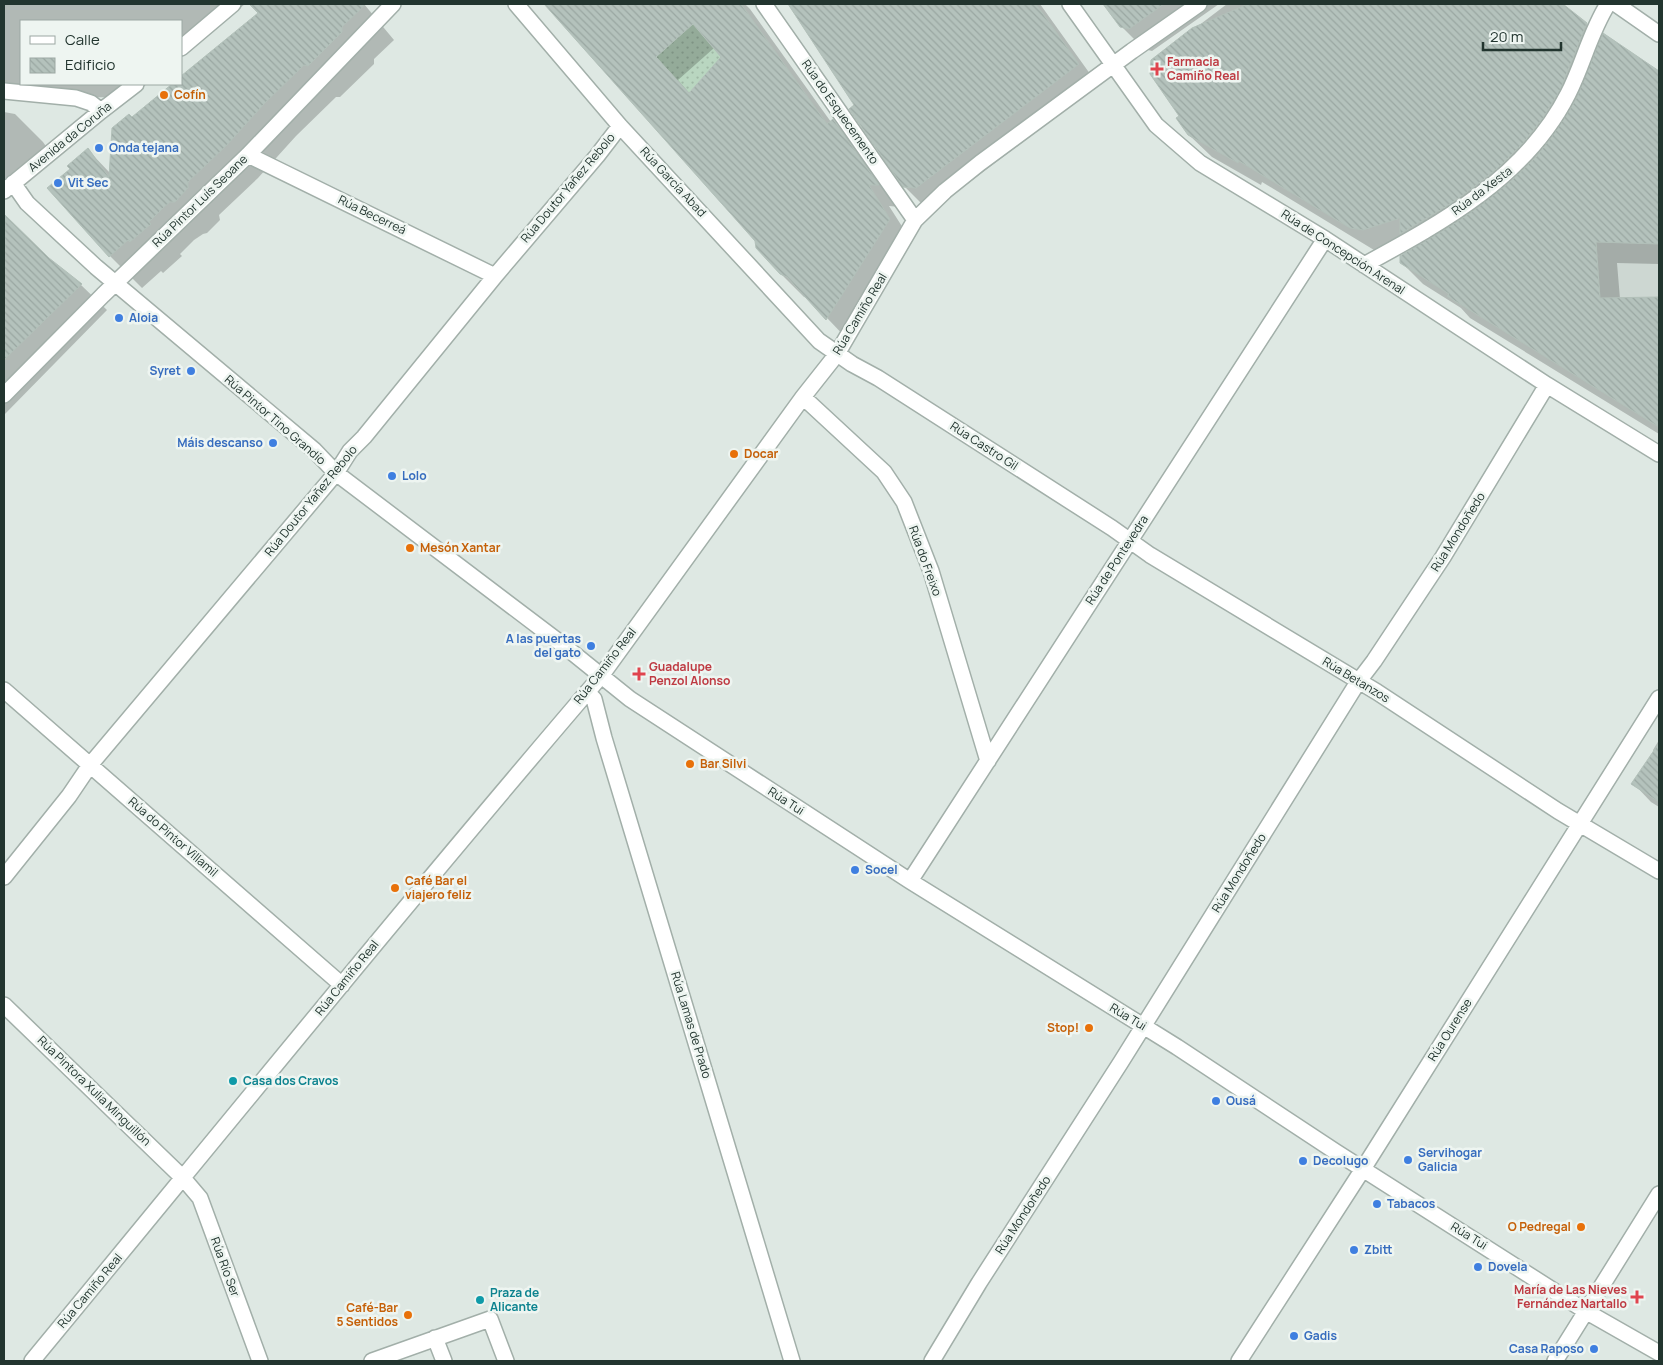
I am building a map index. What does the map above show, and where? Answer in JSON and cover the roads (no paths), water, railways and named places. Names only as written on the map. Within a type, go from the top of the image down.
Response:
[{"type":"street","points":[[182,47],[234,4]]},
{"type":"street","name":"Rúa Pintor Luís Seoane","points":[[4,395],[248,154],[393,4]]},
{"type":"street","name":"Rúa García Abad","points":[[516,4],[620,126],[819,341],[837,354]]},
{"type":"street","name":"Rúa do Esquecemento","points":[[764,4],[916,220]]},
{"type":"street","name":"Rúa de Concepción Arenal","points":[[1070,4],[1156,125],[1200,163],[1325,239],[1547,385],[1659,454]]},
{"type":"street","name":"Rúa Camiño Real","points":[[32,1361],[566,715],[601,676],[837,354],[916,220],[944,192],[980,162],[1189,9],[1199,4]]},
{"type":"street","name":"Rúa da Xesta","points":[[1364,265],[1465,207],[1515,167],[1549,126],[1568,94],[1598,20],[1608,4]]},
{"type":"street","points":[[1616,4],[1659,34]]},
{"type":"street","name":"Avenida da Coruña","points":[[8,187],[101,110],[135,85]]},
{"type":"street","points":[[4,91],[76,98],[91,102],[101,110]]},
{"type":"street","name":"Rúa Doutor Yañez Rebolo","points":[[4,877],[90,765],[336,473],[350,451],[364,438],[620,126]]},
{"type":"street","name":"Rúa Becerreá","points":[[248,154],[495,276]]},
{"type":"street","name":"Rúa Pintor Tino Grandío","points":[[8,187],[115,284],[314,450],[336,473],[563,645],[601,676]]},
{"type":"street","name":"Rúa de Pontevedra","points":[[910,882],[1325,239]]},
{"type":"street","name":"Rúa Castro Gil","points":[[837,354],[878,378],[1130,540]]},
{"type":"street","name":"Rúa Mondoñedo","points":[[932,1361],[979,1283],[1143,1026],[1358,682],[1443,557],[1547,385]]},
{"type":"street","name":"Rúa do Freixo","points":[[804,397],[884,472],[904,502],[931,571],[988,761]]},
{"type":"street","name":"Rúa Betanzos","points":[[1130,540],[1150,555],[1377,692],[1558,811],[1659,871]]},
{"type":"street","name":"Rúa Tui","points":[[601,676],[630,699],[910,882],[1143,1026],[1587,1312],[1659,1353]]},
{"type":"street","name":"Rúa do Pintor Villamil","points":[[4,690],[342,985]]},
{"type":"street","name":"Rúa Lamas de Prado","points":[[587,692],[594,699],[792,1361]]},
{"type":"street","name":"Rúa Ourense","points":[[1239,1361],[1363,1169],[1659,698]]},
{"type":"street","name":"Rúa Pintora Xulia Minguillón","points":[[4,1005],[183,1178]]},
{"type":"street","name":"Rúa Río Ser","points":[[183,1178],[200,1198],[260,1361]]},
{"type":"street","points":[[1555,1361],[1659,1194]]},
{"type":"street","points":[[372,1361],[490,1318],[506,1361]]},
{"type":"street","points":[[435,1338],[444,1361]]},
{"type":"place","name":"Farmacia Camiño Real","points":[[1157,69]]},
{"type":"place","name":"Cofín","points":[[164,95]]},
{"type":"place","name":"Onda tejana","points":[[99,148]]},
{"type":"place","name":"Vit Sec","points":[[58,183]]},
{"type":"place","name":"Aloia","points":[[119,318]]},
{"type":"place","name":"Syret","points":[[191,371]]},
{"type":"place","name":"Máis descanso","points":[[273,443]]},
{"type":"place","name":"Docar","points":[[734,454]]},
{"type":"place","name":"Lolo","points":[[392,476]]},
{"type":"place","name":"Mesón Xantar","points":[[410,548]]},
{"type":"place","name":"A las puertas del gato","points":[[591,646]]},
{"type":"place","name":"Guadalupe Penzol Alonso","points":[[639,674]]},
{"type":"place","name":"Bar Silvi","points":[[690,764]]},
{"type":"place","name":"Socel","points":[[855,870]]},
{"type":"place","name":"Café Bar el viajero feliz","points":[[395,888]]},
{"type":"place","name":"Stop!","points":[[1089,1028]]},
{"type":"place","name":"Casa dos Cravos","points":[[233,1081]]},
{"type":"place","name":"Ousá","points":[[1216,1101]]},
{"type":"place","name":"Servihogar Galicia","points":[[1408,1160]]},
{"type":"place","name":"Decolugo","points":[[1303,1161]]},
{"type":"place","name":"Tabacos","points":[[1377,1204]]},
{"type":"place","name":"O Pedregal","points":[[1581,1227]]},
{"type":"place","name":"Zbitt","points":[[1354,1250]]},
{"type":"place","name":"Dovela","points":[[1478,1267]]},
{"type":"place","name":"María de Las Nieves Fernández Nartallo","points":[[1637,1297]]},
{"type":"place","name":"Praza de Alicante","points":[[480,1300]]},
{"type":"place","name":"Café-Bar 5 Sentidos","points":[[408,1315]]},
{"type":"place","name":"Gadis","points":[[1294,1336]]},
{"type":"place","name":"Casa Raposo","points":[[1594,1349]]}]
